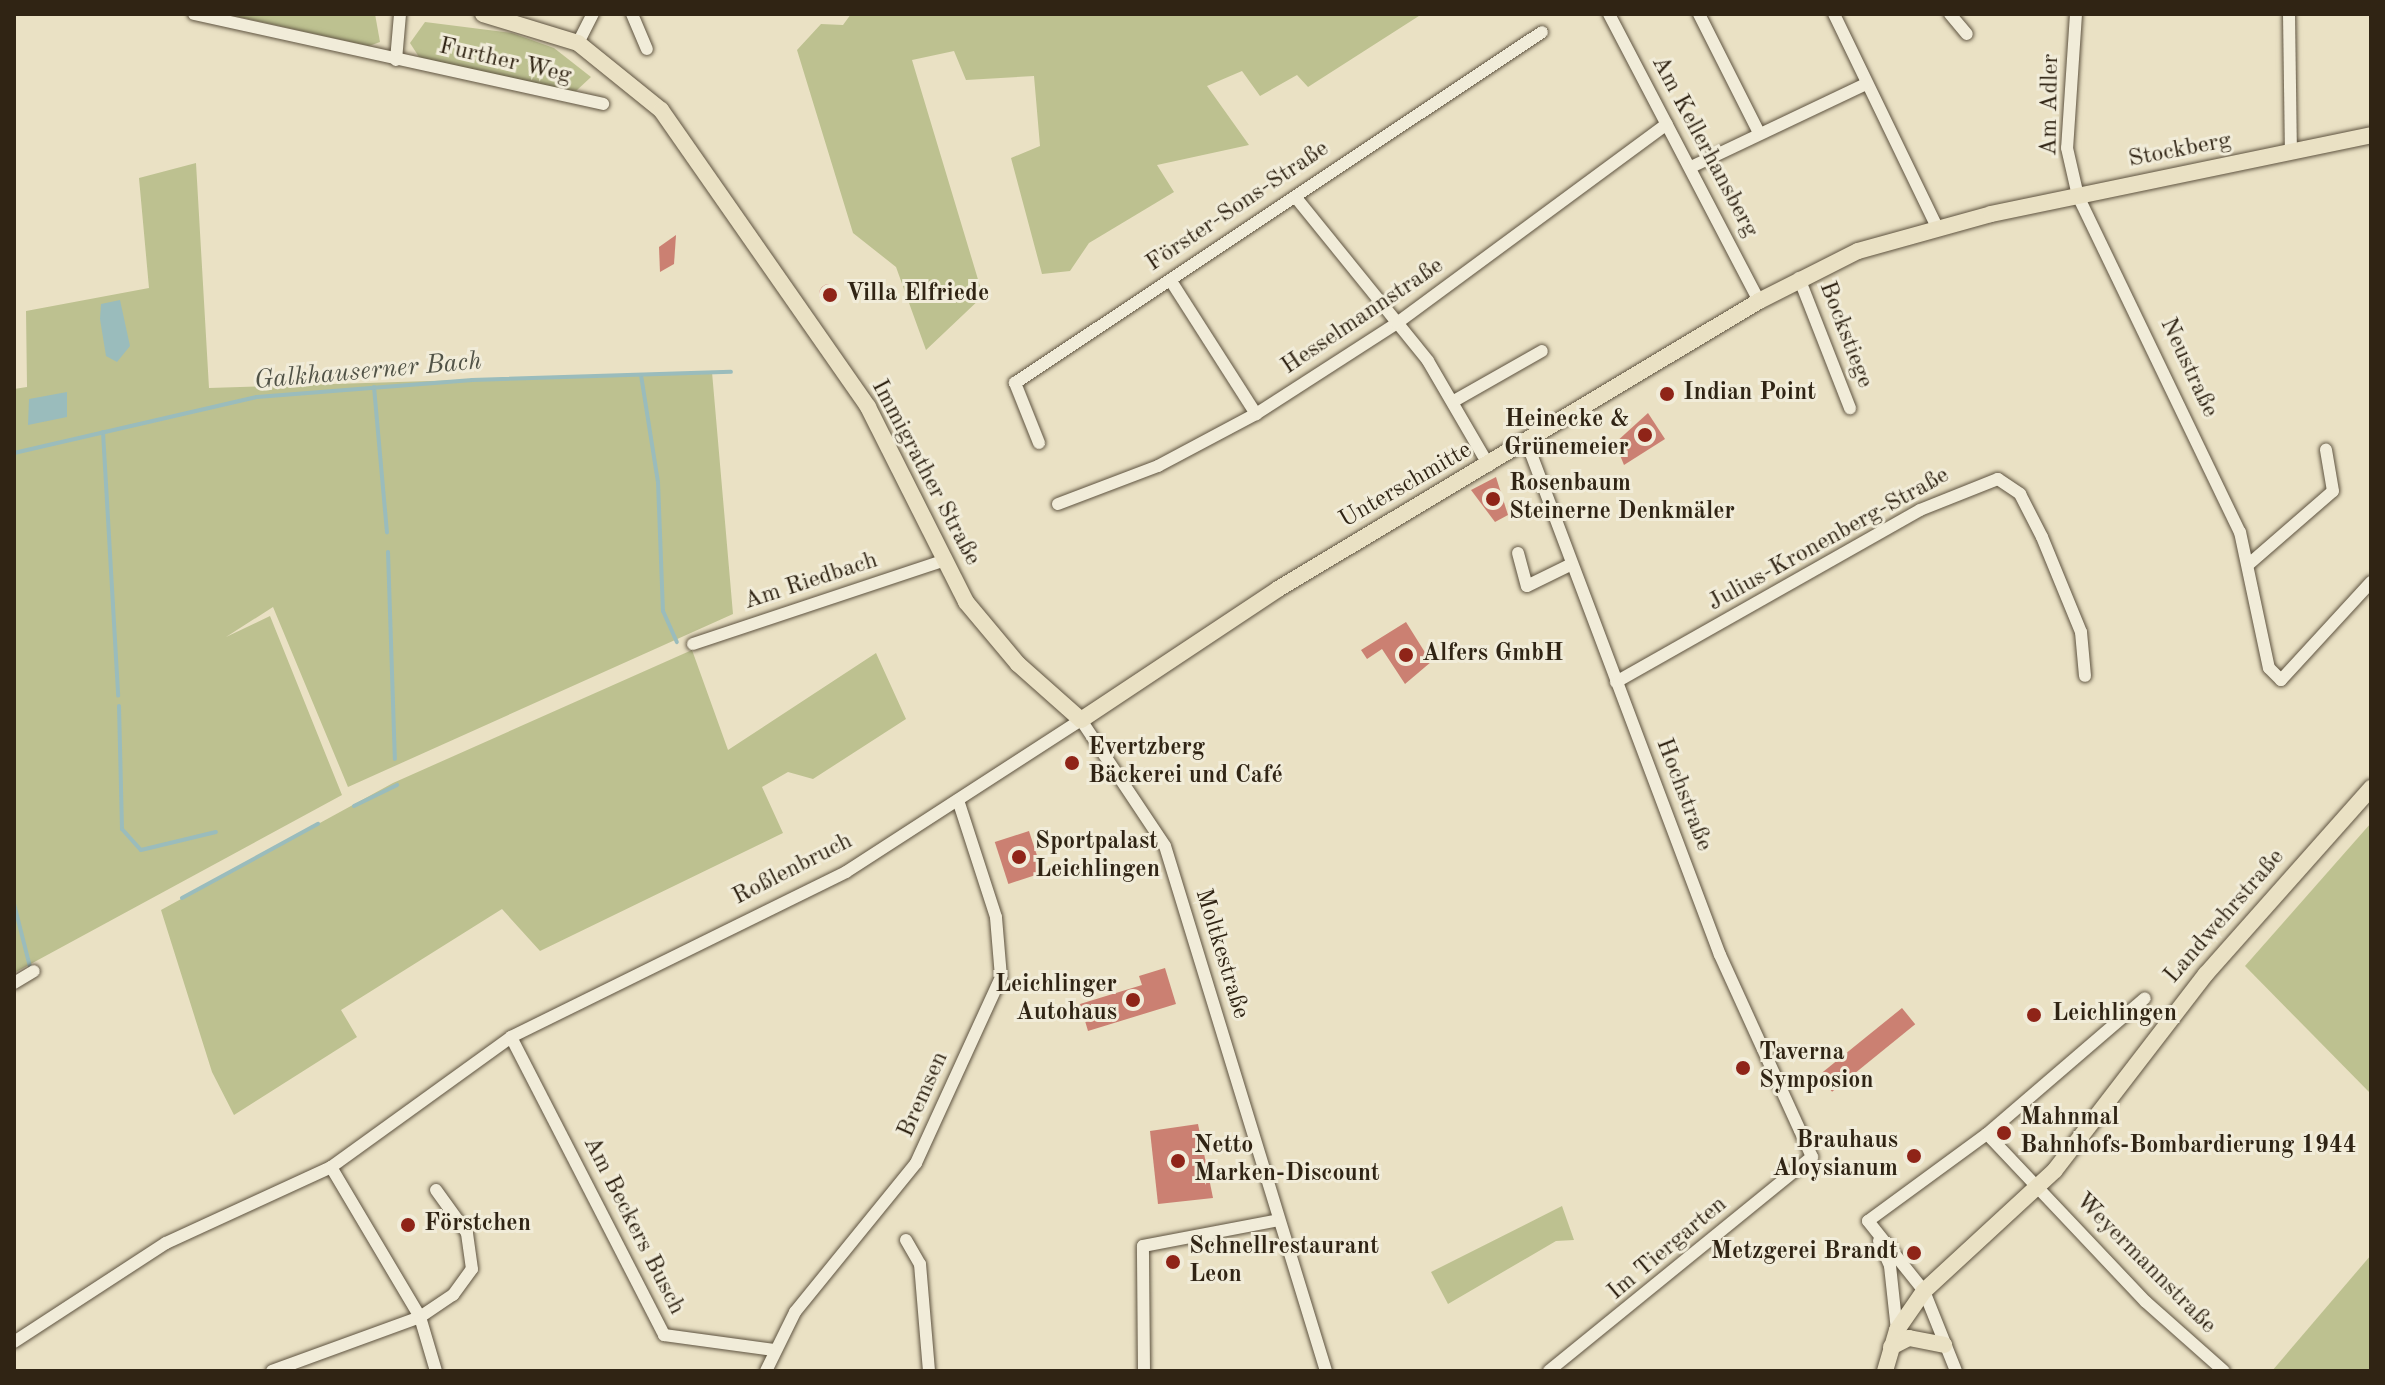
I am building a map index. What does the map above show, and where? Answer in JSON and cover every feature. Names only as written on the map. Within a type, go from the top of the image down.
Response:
[{"type":"main road","name":"Immigrather Straße","points":[[483,14],[578,43],[637,86],[683,137],[868,407],[942,561],[984,628],[1081,720]]},
{"type":"main road","name":"Stockberg","points":[[2078,196],[2371,135]]},
{"type":"main road","points":[[1759,301],[1799,278],[1937,227],[2078,196]]},
{"type":"main road","name":"Unterschmitte","points":[[1081,720],[1230,618],[1489,466],[1759,301]]},
{"type":"main road","name":"Landwehrstraße","points":[[1885,1371],[1897,1330],[1924,1291],[2037,1188],[2206,974],[2371,788]]},
{"type":"main road","points":[[1891,1347],[1909,1338],[1944,1345]]},
{"type":"street","name":"Further Weg","points":[[194,14],[603,104]]},
{"type":"street","points":[[396,60],[400,14]]},
{"type":"street","points":[[578,43],[593,14]]},
{"type":"street","points":[[632,14],[647,49]]},
{"type":"street","name":"Am Kellerhansberg","points":[[1609,14],[1759,301]]},
{"type":"street","points":[[1699,14],[1759,133]]},
{"type":"street","points":[[1834,14],[1937,227]]},
{"type":"street","points":[[1950,14],[1967,34]]},
{"type":"street","name":"Am Adler","points":[[2076,14],[2067,148],[2078,196]]},
{"type":"street","points":[[2289,14],[2291,153]]},
{"type":"street","name":"Förster-Sons-Straße","points":[[1039,443],[1015,383],[1297,199],[1542,32]]},
{"type":"street","points":[[1691,167],[1866,84]]},
{"type":"street","name":"Hesselmannstraße","points":[[1058,504],[1158,466],[1256,414],[1397,323],[1667,124]]},
{"type":"street","name":"Neustraße","points":[[2078,196],[2148,334],[2249,564],[2269,668],[2281,680],[2371,582]]},
{"type":"street","points":[[1297,199],[1397,323],[1454,401],[1489,466]]},
{"type":"street","name":"Bockstiege","points":[[1799,278],[1850,408]]},
{"type":"street","points":[[1171,281],[1256,414]]},
{"type":"street","points":[[1454,401],[1542,351]]},
{"type":"street","name":"Hochstraße","points":[[1527,443],[1753,1038],[1812,1157]]},
{"type":"street","points":[[2249,564],[2333,491],[2326,450]]},
{"type":"street","name":"Julius-Kronenberg-Straße","points":[[1616,682],[1920,510],[1998,479],[2020,494],[2042,537],[2081,632],[2085,676]]},
{"type":"street","points":[[1518,553],[1527,586],[1572,564]]},
{"type":"street","name":"Am Riedbach","points":[[693,644],[942,561]]},
{"type":"street","name":"Roßlenbruch","points":[[511,1037],[846,872],[1081,720]]},
{"type":"street","name":"Moltkestraße","points":[[1081,720],[1165,846],[1326,1371]]},
{"type":"street","name":"Bremsen","points":[[766,1371],[795,1312],[916,1163],[1001,977],[1003,942],[958,800]]},
{"type":"street","points":[[14,983],[34,971]]},
{"type":"street","points":[[1868,1221],[1987,1134],[2145,998]]},
{"type":"street","points":[[14,1342],[166,1243],[331,1167],[511,1037]]},
{"type":"street","name":"Am Beckers Busch","points":[[511,1037],[664,1335],[774,1350]]},
{"type":"street","name":"Weyermannstraße","points":[[1987,1134],[2037,1188],[2224,1371]]},
{"type":"street","name":"Im Tiergarten","points":[[1549,1371],[1812,1157]]},
{"type":"street","points":[[331,1167],[420,1317],[436,1371]]},
{"type":"street","points":[[272,1371],[420,1317],[453,1295],[472,1269],[467,1233],[436,1190]]},
{"type":"street","points":[[1144,1371],[1143,1246],[1279,1220]]},
{"type":"street","points":[[1868,1221],[1924,1291],[1956,1371]]},
{"type":"street","points":[[1868,1221],[1890,1266],[1897,1330]]},
{"type":"street","points":[[906,1240],[920,1264],[929,1371]]},
{"type":"green space","points":[[226,14],[375,14],[380,42],[369,46]]},
{"type":"green space","points":[[851,14],[1422,14],[1308,87],[1297,75],[1260,96],[1242,71],[1207,86],[1249,145],[1157,165],[1174,192],[1089,243],[1070,271],[1042,274],[1011,158],[1040,146],[1034,76],[966,80],[954,51],[912,60],[983,296],[926,350],[896,267],[853,233],[797,50],[821,24],[843,25]]},
{"type":"green space","points":[[425,22],[512,33],[554,48],[591,77],[576,91],[558,90],[419,57],[410,43]]},
{"type":"green space","points":[[196,163],[209,388],[712,372],[733,614],[348,787],[273,607],[226,637],[270,616],[342,795],[14,973],[14,389],[27,387],[26,311],[149,288],[139,178]]},
{"type":"green space","points":[[692,650],[728,750],[876,653],[906,719],[813,779],[788,772],[762,787],[783,833],[540,951],[502,909],[341,1010],[357,1037],[234,1115],[212,1072],[161,910],[393,783]]},
{"type":"green space","points":[[2371,823],[2371,1094],[2245,966]]},
{"type":"green space","points":[[1562,1206],[1574,1240],[1556,1241],[1448,1304],[1431,1272]]},
{"type":"green space","points":[[2371,1255],[2371,1371],[2272,1371]]},
{"type":"water","points":[[120,300],[130,346],[117,362],[106,356],[100,319],[101,304]]},
{"type":"water","points":[[67,392],[67,417],[28,425],[29,399]]},
{"type":"building","points":[[676,235],[674,264],[660,272],[659,247]]},
{"type":"building","name":"Villa Elfriede","points":[[829,284],[836,287],[839,294],[836,301],[829,304],[822,301],[819,294],[822,287]]},
{"type":"building","name":"Heinecke & Grünemeier","points":[[1648,413],[1665,439],[1624,465],[1615,443]]},
{"type":"building","name":"Rosenbaum Steinerne Denkmäler","points":[[1496,477],[1508,515],[1495,522],[1471,490]]},
{"type":"building","name":"Alfers GmbH","points":[[1406,622],[1431,662],[1405,684],[1382,649],[1367,659],[1361,650]]},
{"type":"building","name":"Sportpalast Leichlingen","points":[[1029,831],[1043,873],[1008,884],[995,842]]},
{"type":"building","name":"Leichlinger Autohaus","points":[[1165,968],[1176,1004],[1088,1031],[1080,1004],[1142,985],[1139,976]]},
{"type":"building","points":[[1902,1008],[1915,1024],[1832,1092],[1819,1075]]},
{"type":"building","name":"Netto Marken-Discount","points":[[1198,1124],[1213,1198],[1158,1204],[1150,1131]]},
{"type":"waterway","name":"Galkhauserner Bach","points":[[14,453],[257,397],[472,380],[731,372]]},
{"type":"waterway","points":[[641,375],[658,482],[663,611],[677,642]]},
{"type":"waterway","points":[[374,387],[387,532]]},
{"type":"waterway","points":[[103,432],[118,696]]},
{"type":"waterway","points":[[388,552],[395,759]]},
{"type":"waterway","points":[[119,706],[122,829],[141,850],[216,832]]},
{"type":"waterway","points":[[354,806],[397,785]]},
{"type":"waterway","points":[[182,898],[318,824]]},
{"type":"waterway","points":[[14,904],[30,967]]},
{"type":"place","name":"Villa Elfriede","points":[[830,295]]},
{"type":"place","name":"Indian Point","points":[[1667,394]]},
{"type":"place","name":"Heinecke & Grünemeier","points":[[1645,435]]},
{"type":"place","name":"Rosenbaum Steinerne Denkmäler","points":[[1493,499]]},
{"type":"place","name":"Alfers GmbH","points":[[1406,655]]},
{"type":"place","name":"Evertzberg Bäckerei und Café","points":[[1072,763]]},
{"type":"place","name":"Sportpalast Leichlingen","points":[[1019,857]]},
{"type":"place","name":"Leichlinger Autohaus","points":[[1133,1000]]},
{"type":"place","name":"Leichlingen","points":[[2034,1015]]},
{"type":"place","name":"Taverna Symposion","points":[[1743,1068]]},
{"type":"place","name":"Mahnmal Bahnhofs-Bombardierung 1944","points":[[2004,1133]]},
{"type":"place","name":"Brauhaus Aloysianum","points":[[1914,1156]]},
{"type":"place","name":"Netto Marken-Discount","points":[[1178,1161]]},
{"type":"place","name":"Förstchen","points":[[408,1225]]},
{"type":"place","name":"Metzgerei Brandt","points":[[1914,1253]]},
{"type":"place","name":"Schnellrestaurant Leon","points":[[1173,1262]]}]
